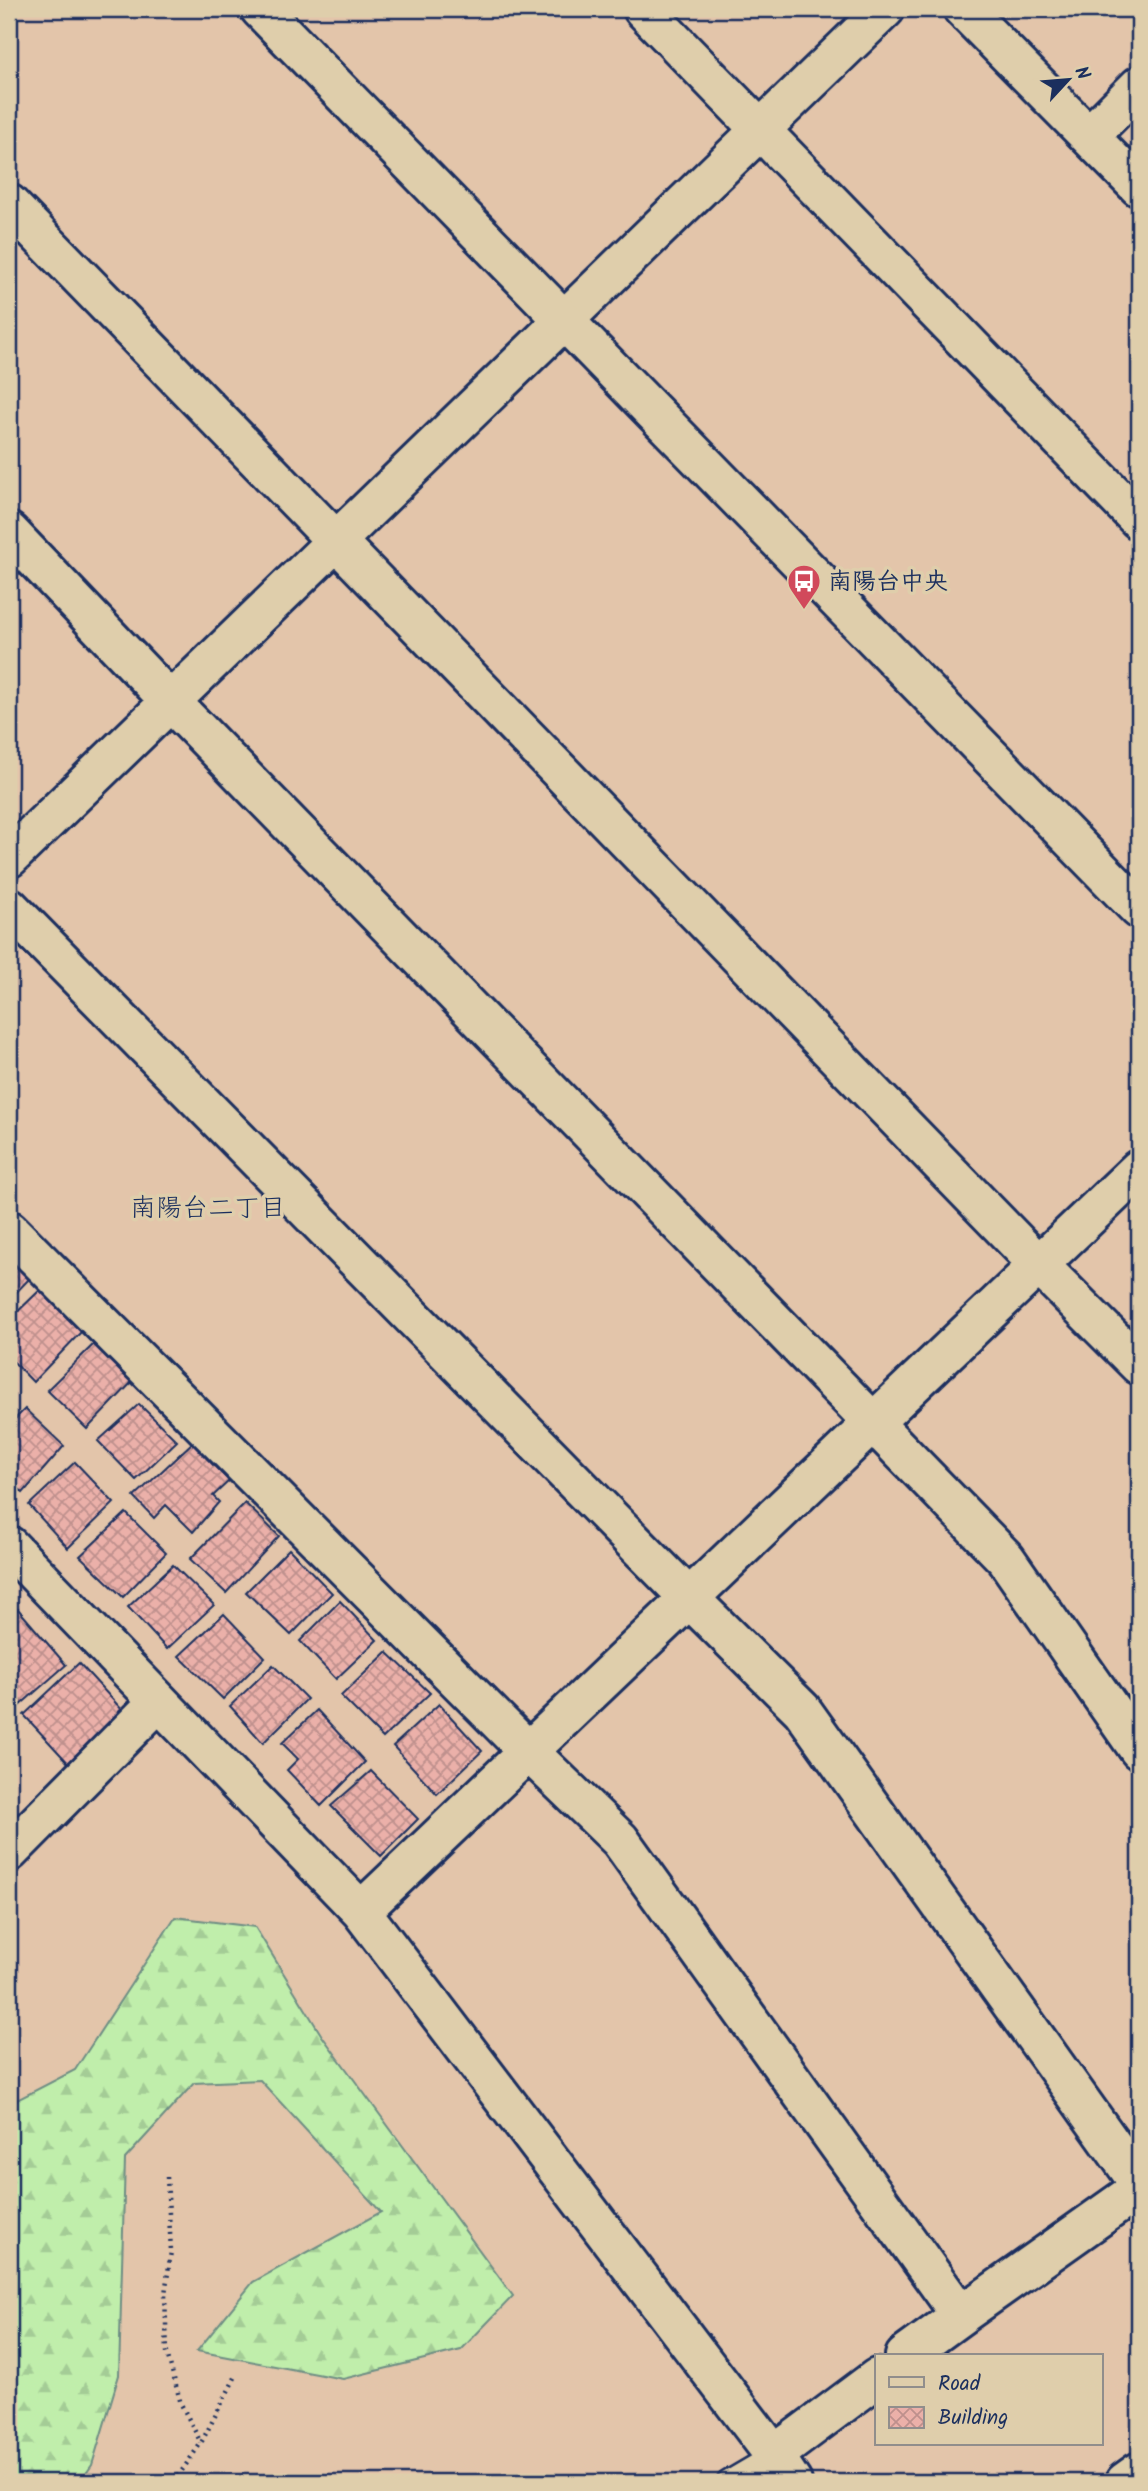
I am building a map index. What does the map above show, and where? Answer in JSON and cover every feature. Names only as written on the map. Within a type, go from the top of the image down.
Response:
[{"type":"street","points":[[260,9],[1139,909]]},
{"type":"street","points":[[643,9],[1139,520]]},
{"type":"street","points":[[9,858],[885,9]]},
{"type":"street","points":[[963,9],[1139,187]]},
{"type":"street","points":[[1088,136],[1139,86]]},
{"type":"street","points":[[9,204],[335,542],[1139,1365]]},
{"type":"street","points":[[9,532],[170,701],[1006,1559],[1139,1749]]},
{"type":"street","points":[[9,907],[802,1710],[1139,2183]]},
{"type":"street","points":[[361,1912],[1139,1169]]},
{"type":"street","points":[[9,1230],[620,1840],[957,2310],[964,2312]]},
{"type":"street","points":[[9,1546],[361,1912],[783,2469],[875,2380]]},
{"type":"street","points":[[9,1852],[158,1702]]},
{"type":"street","points":[[908,2354],[1139,2189]]},
{"type":"street","points":[[1125,2482],[1139,2472]]},
{"type":"lane","points":[[728,2482],[783,2469]]},
{"type":"path","points":[[167,2177],[171,2251],[165,2294],[167,2353],[181,2404],[201,2443]]},
{"type":"path","points":[[174,2482],[201,2443],[237,2374]]},
{"type":"green space","points":[[175,1917],[255,1927],[322,2036],[513,2296],[461,2350],[343,2379],[197,2351],[253,2282],[381,2212],[260,2080],[194,2083],[125,2159],[119,2375],[92,2465],[80,2482],[9,2482],[9,2104],[75,2070]]},
{"type":"building","points":[[9,1256],[30,1278],[9,1300]]},
{"type":"building","points":[[40,1290],[82,1331],[33,1382],[9,1357],[9,1320]]},
{"type":"building","points":[[95,1343],[134,1380],[87,1429],[47,1390]]},
{"type":"building","points":[[139,1404],[177,1441],[136,1480],[98,1441]]},
{"type":"building","points":[[25,1409],[64,1446],[23,1493],[9,1479],[9,1425]]},
{"type":"building","points":[[192,1443],[229,1481],[213,1496],[219,1502],[193,1532],[166,1505],[154,1518],[134,1497]]},
{"type":"building","points":[[75,1462],[114,1503],[68,1548],[29,1505]]},
{"type":"building","points":[[245,1503],[279,1536],[226,1593],[190,1559]]},
{"type":"building","points":[[126,1513],[166,1553],[123,1597],[80,1556]]},
{"type":"building","points":[[289,1549],[332,1593],[291,1635],[246,1592]]},
{"type":"building","points":[[173,1565],[214,1605],[167,1649],[128,1607]]},
{"type":"building","points":[[340,1601],[377,1640],[336,1679],[300,1641]]},
{"type":"building","points":[[18,1609],[66,1665],[19,1706],[9,1693],[9,1619]]},
{"type":"building","points":[[224,1614],[265,1657],[223,1699],[179,1656]]},
{"type":"building","points":[[387,1652],[430,1693],[383,1738],[341,1696]]},
{"type":"building","points":[[79,1663],[125,1713],[71,1766],[24,1715]]},
{"type":"building","points":[[273,1665],[307,1699],[263,1743],[230,1706]]},
{"type":"building","points":[[439,1704],[482,1751],[437,1794],[393,1746]]},
{"type":"building","points":[[317,1710],[365,1762],[321,1806],[287,1770],[298,1759],[282,1743]]},
{"type":"building","points":[[371,1771],[418,1819],[381,1856],[331,1806]]},
{"type":"place","name":"南陽台中央","points":[[804,611]]},
{"type":"district","name":"南陽台二丁目","points":[[208,1207]]}]
